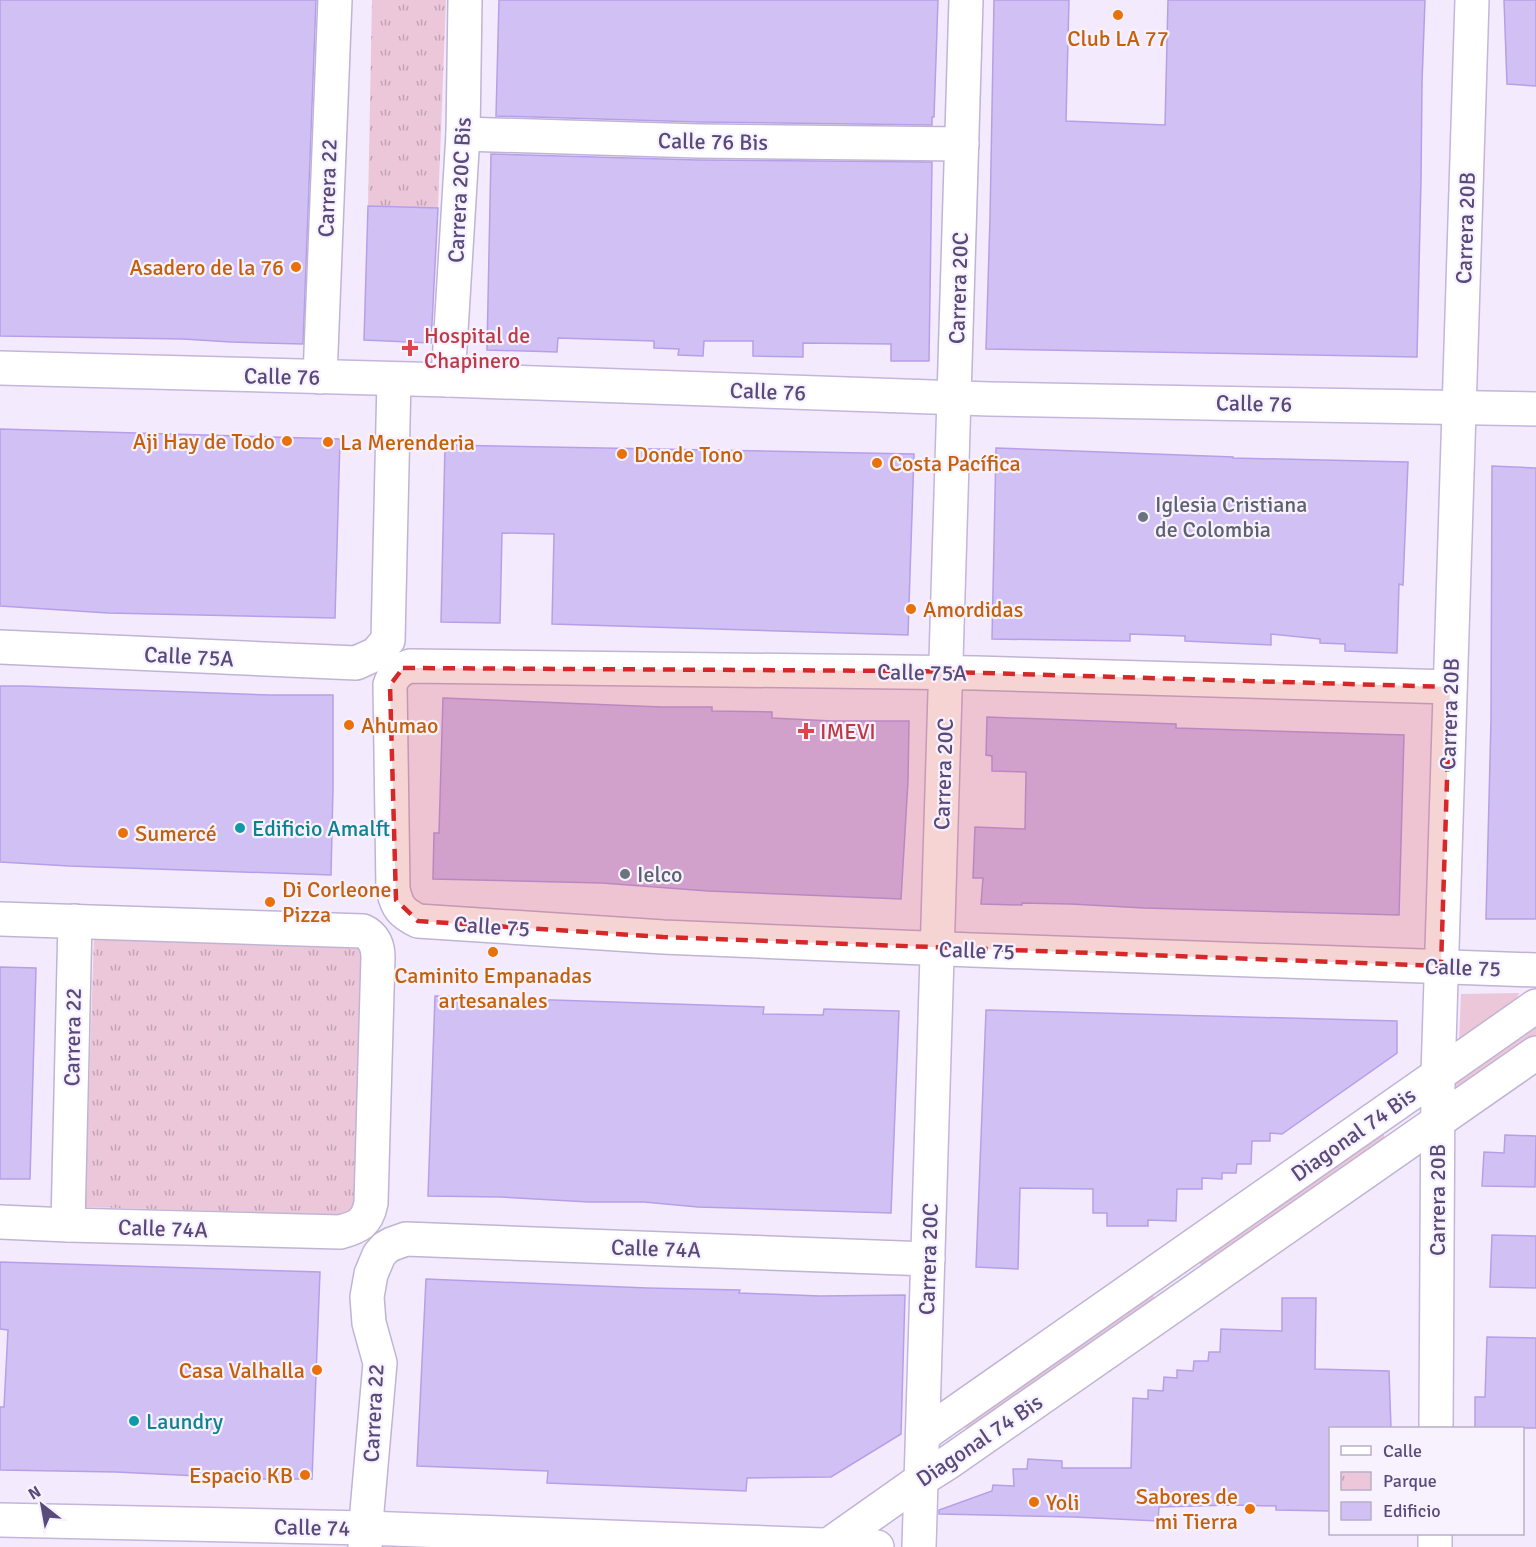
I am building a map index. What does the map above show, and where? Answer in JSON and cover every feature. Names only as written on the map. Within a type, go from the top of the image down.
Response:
[{"type":"street","name":"Carrera 22","points":[[320,377],[335,0]]},
{"type":"street","name":"Carrera 20C Bis","points":[[448,380],[463,134],[465,0]]},
{"type":"street","name":"Carrera 20C","points":[[919,1547],[966,0]]},
{"type":"street","name":"Carrera 20B","points":[[1436,1427],[1438,1075],[1472,0]]},
{"type":"street","name":"Calle 76 Bis","points":[[463,134],[699,141],[962,144]]},
{"type":"street","name":"Calle 76","points":[[0,369],[448,380],[954,397],[1536,409]]},
{"type":"street","points":[[386,664],[394,379]]},
{"type":"street","name":"Calle 75A","points":[[0,647],[386,664],[403,668],[410,666],[946,672],[1450,687]]},
{"type":"street","name":"Calle 75","points":[[386,664],[392,680],[390,685],[393,890],[401,910],[418,921],[663,937],[1536,969]]},
{"type":"street","points":[[0,919],[75,921]]},
{"type":"street","name":"Carrera 22","points":[[68,1225],[75,921]]},
{"type":"street","name":"Calle 74A","points":[[0,1221],[340,1233],[366,1219],[371,1203],[378,957],[375,942],[368,933],[75,921]]},
{"type":"street","name":"Diagonal 74 Bis","points":[[923,1435],[1536,1006]]},
{"type":"street","name":"Diagonal 74 Bis","points":[[827,1546],[1536,1053]]},
{"type":"street","name":"Calle 74A","points":[[385,1248],[406,1239],[928,1259]]},
{"type":"street","name":"Carrera 22","points":[[365,1538],[380,1363],[369,1323],[367,1297],[375,1261],[385,1248]]},
{"type":"street","points":[[1169,1263],[1189,1294]]},
{"type":"street","name":"Calle 74","points":[[0,1520],[365,1538],[877,1547]]},
{"type":"highlighted area","points":[[403,668],[917,671],[1450,687],[1441,966],[663,937],[418,921],[396,900],[390,685]]},
{"type":"green space","points":[[372,0],[446,0],[438,208],[368,206]]},
{"type":"green space","points":[[94,937],[365,944],[356,1215],[85,1207]]},
{"type":"green space","points":[[1519,993],[1514,1005],[1459,1043],[1461,994]]},
{"type":"green space","points":[[1536,1021],[1536,1038],[1455,1095],[1457,1076]]},
{"type":"green space","points":[[1384,1128],[1384,1146],[1204,1270],[1197,1258]]},
{"type":"green space","points":[[1150,1291],[1159,1305],[965,1440],[966,1421]]},
{"type":"building","points":[[0,0],[316,0],[303,344],[183,339],[0,336]]},
{"type":"building","points":[[499,0],[938,0],[932,125],[699,122],[496,116]]},
{"type":"building","points":[[994,0],[1069,0],[1066,121],[1165,125],[1168,0],[1425,0],[1417,357],[986,349]]},
{"type":"building","points":[[1504,0],[1536,0],[1536,86],[1507,84]]},
{"type":"building","points":[[491,154],[699,160],[932,162],[929,361],[891,361],[891,344],[803,343],[803,357],[753,356],[753,341],[704,341],[703,356],[678,355],[679,349],[654,348],[654,341],[558,338],[557,352],[487,350]]},
{"type":"building","points":[[368,206],[438,208],[431,343],[364,340]]},
{"type":"building","points":[[0,429],[340,439],[335,618],[108,613],[0,606]]},
{"type":"building","points":[[445,445],[914,454],[908,635],[552,624],[554,534],[502,533],[500,623],[441,622]]},
{"type":"building","points":[[996,448],[1233,458],[1408,462],[1403,585],[1399,584],[1397,653],[1345,651],[1345,644],[1320,643],[1320,639],[1271,634],[1271,645],[1185,641],[1185,636],[1130,634],[1130,641],[992,639]]},
{"type":"building","points":[[1492,466],[1536,468],[1536,919],[1486,919],[1491,720]]},
{"type":"building","points":[[0,686],[333,695],[331,875],[0,862]]},
{"type":"building","points":[[443,698],[712,707],[712,711],[772,712],[772,718],[909,721],[901,899],[708,891],[602,883],[433,879],[434,833],[439,833]]},
{"type":"building","points":[[987,717],[1176,724],[1176,728],[1404,735],[1399,915],[1071,904],[981,904],[983,878],[973,878],[975,827],[1025,829],[1026,772],[992,771],[992,756],[986,755]]},
{"type":"building","points":[[0,967],[36,968],[30,1179],[0,1179]]},
{"type":"building","points":[[435,996],[764,1007],[763,1014],[823,1015],[824,1009],[899,1011],[891,1213],[698,1207],[644,1202],[428,1196]]},
{"type":"building","points":[[986,1010],[1397,1021],[1397,1053],[1282,1134],[1270,1133],[1270,1141],[1252,1141],[1251,1164],[1237,1164],[1236,1173],[1222,1173],[1222,1179],[1202,1178],[1202,1189],[1177,1189],[1176,1221],[1148,1220],[1148,1226],[1107,1226],[1107,1213],[1093,1213],[1093,1189],[1020,1188],[1018,1269],[976,1267]]},
{"type":"building","points":[[1505,1135],[1536,1136],[1535,1187],[1482,1186],[1484,1152],[1504,1153]]},
{"type":"building","points":[[1492,1235],[1536,1236],[1536,1288],[1490,1287]]},
{"type":"building","points":[[0,1262],[320,1272],[312,1479],[0,1470],[0,1407],[4,1407],[8,1330],[0,1329]]},
{"type":"building","points":[[426,1279],[740,1290],[739,1293],[820,1296],[905,1295],[901,1434],[831,1477],[747,1478],[746,1491],[547,1483],[548,1471],[417,1466]]},
{"type":"building","points":[[1282,1298],[1316,1298],[1315,1369],[1389,1371],[1391,1427],[1329,1427],[1329,1511],[1276,1510],[1276,1506],[1159,1507],[1158,1521],[939,1514],[939,1510],[992,1491],[993,1485],[1014,1486],[1013,1469],[1027,1469],[1028,1459],[1062,1461],[1062,1468],[1131,1468],[1133,1398],[1148,1399],[1148,1390],[1163,1391],[1164,1377],[1177,1378],[1177,1370],[1193,1371],[1194,1361],[1208,1361],[1209,1352],[1220,1352],[1221,1329],[1282,1331]]},
{"type":"building","points":[[1487,1337],[1536,1338],[1536,1428],[1475,1427],[1475,1397],[1485,1397]]},
{"type":"place","name":"Club LA 77","points":[[1118,15]]},
{"type":"place","name":"Asadero de la 76","points":[[296,267]]},
{"type":"place","name":"Hospital de Chapinero","points":[[410,348]]},
{"type":"place","name":"Aji Hay de Todo","points":[[287,441]]},
{"type":"place","name":"La Merenderia","points":[[328,442]]},
{"type":"place","name":"Donde Tono","points":[[622,454]]},
{"type":"place","name":"Costa Pacífica","points":[[877,463]]},
{"type":"place","name":"Iglesia Cristiana de Colombia","points":[[1143,517]]},
{"type":"place","name":"Amordidas","points":[[911,609]]},
{"type":"place","name":"Ahumao","points":[[349,725]]},
{"type":"place","name":"IMEVI","points":[[806,731]]},
{"type":"place","name":"Edificio Amalft","points":[[240,828]]},
{"type":"place","name":"Sumercé","points":[[123,833]]},
{"type":"place","name":"Ielco","points":[[625,874]]},
{"type":"place","name":"Di Corleone Pizza","points":[[270,902]]},
{"type":"place","name":"Caminito Empanadas artesanales","points":[[493,952]]},
{"type":"place","name":"Casa Valhalla","points":[[317,1370]]},
{"type":"place","name":"Laundry","points":[[134,1421]]},
{"type":"place","name":"Espacio KB","points":[[305,1475]]},
{"type":"place","name":"Yoli","points":[[1034,1502]]},
{"type":"place","name":"Sabores de mi Tierra","points":[[1250,1509]]}]
